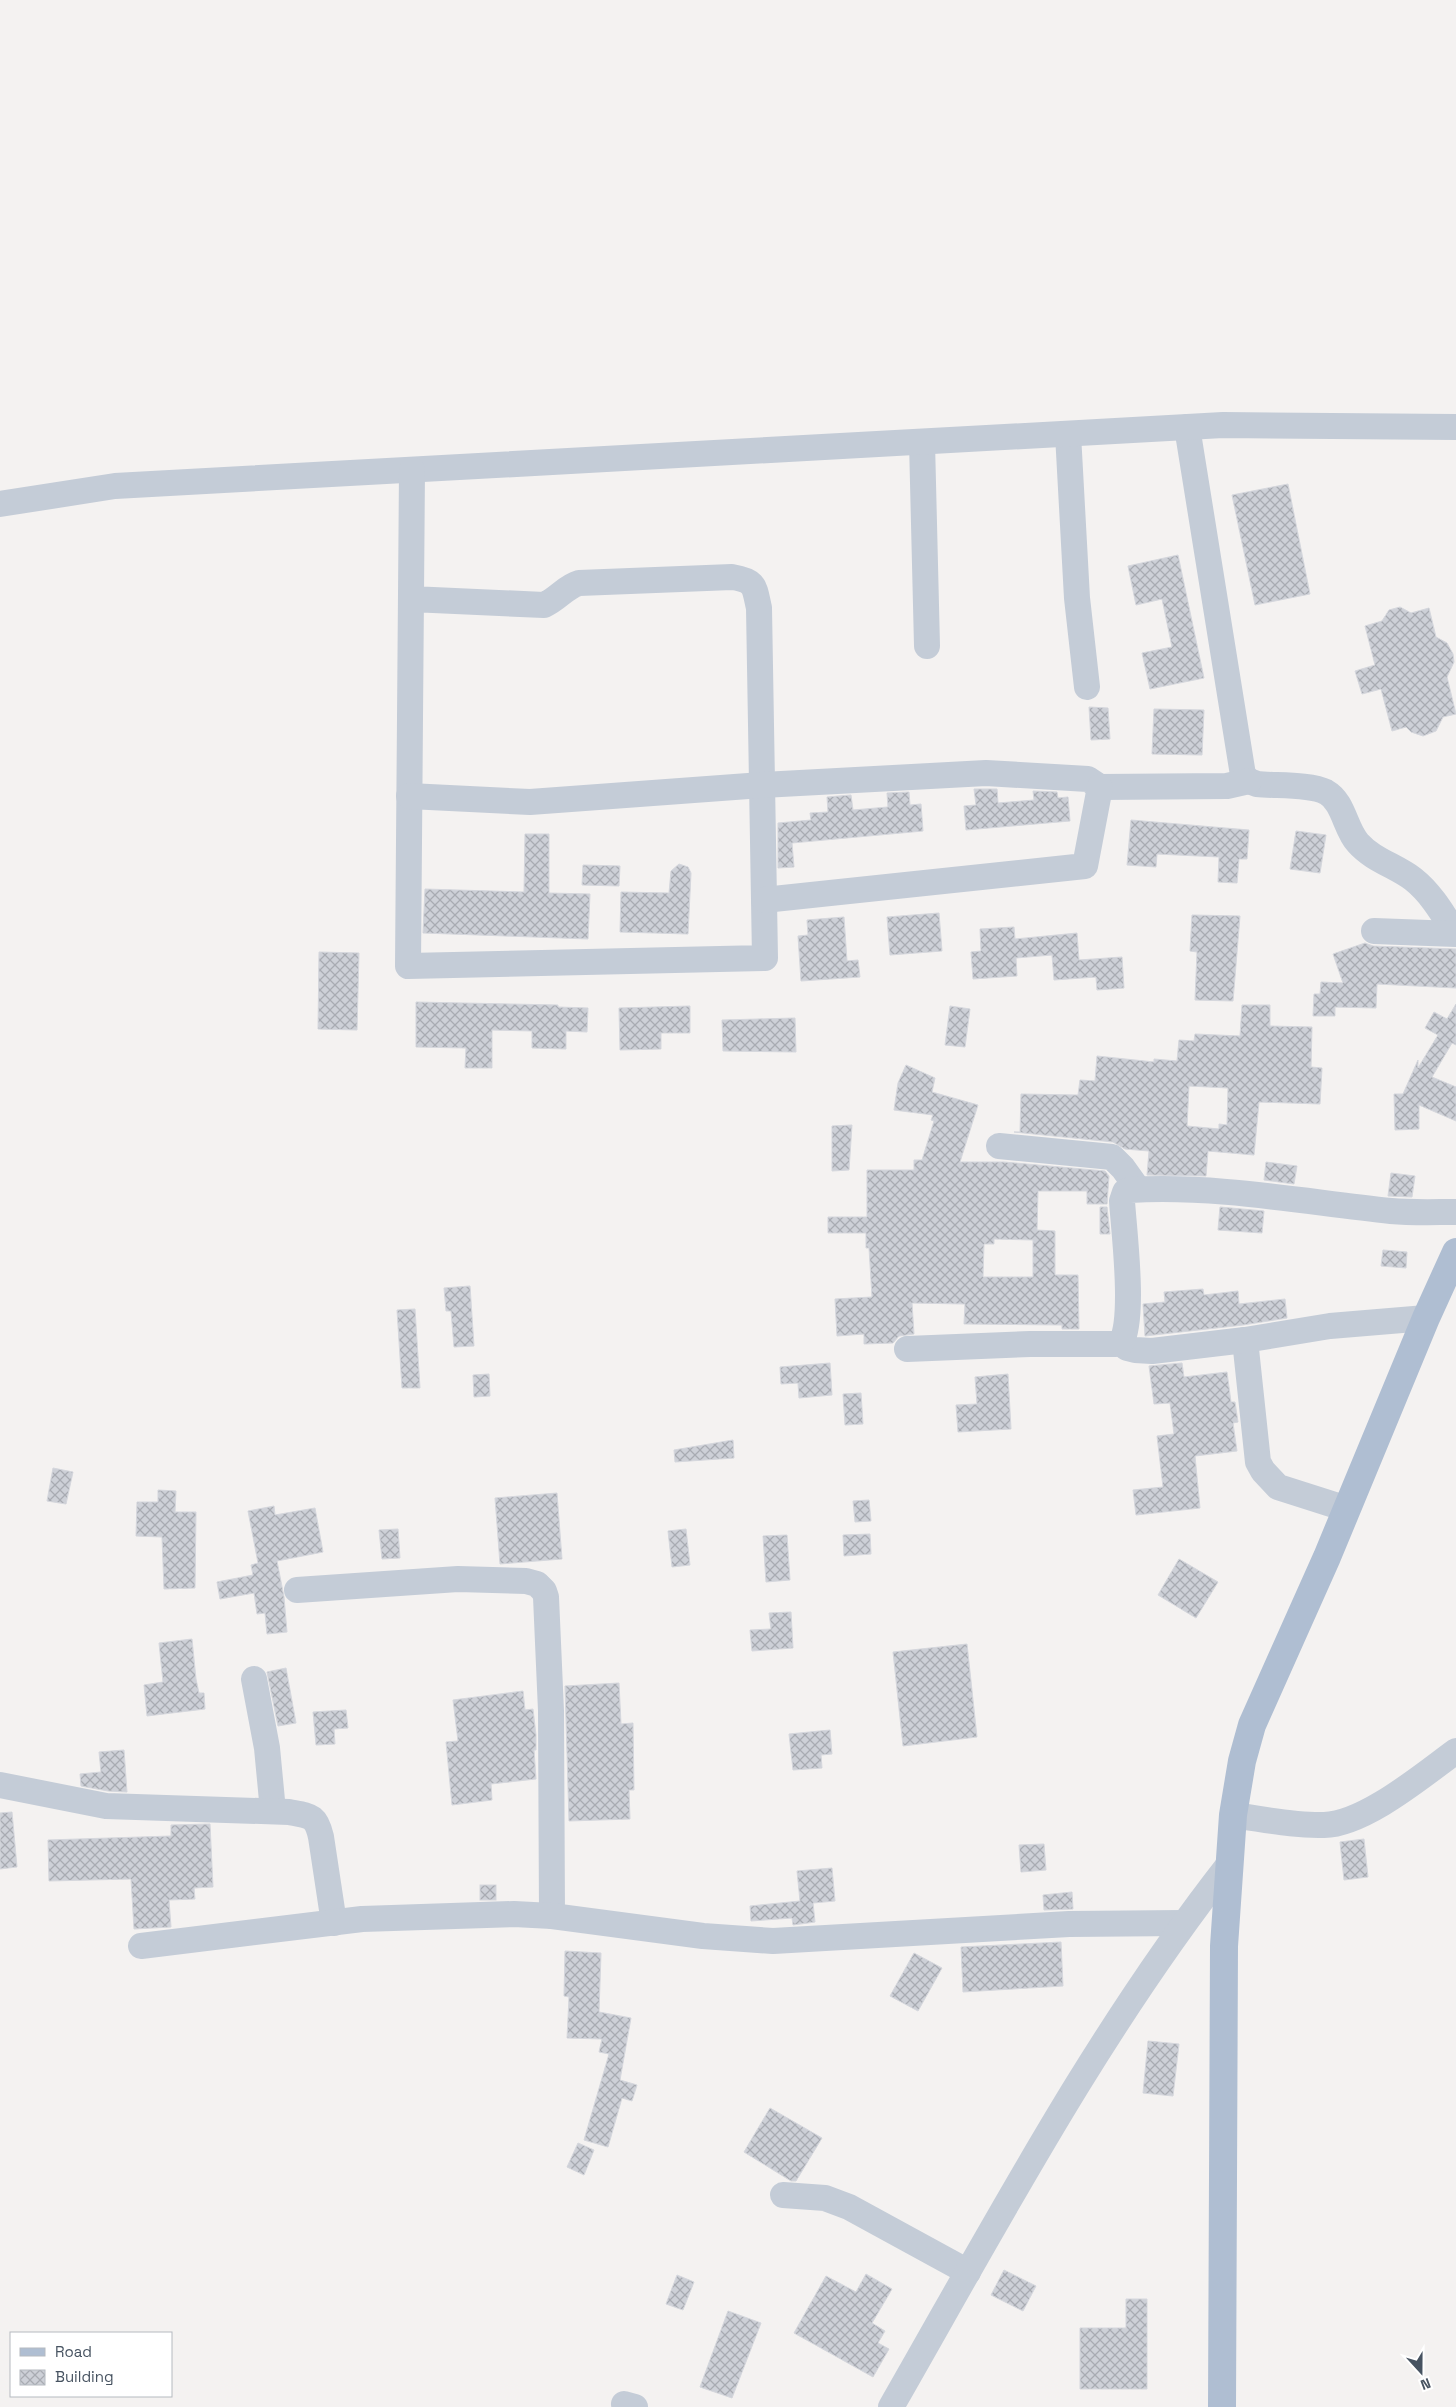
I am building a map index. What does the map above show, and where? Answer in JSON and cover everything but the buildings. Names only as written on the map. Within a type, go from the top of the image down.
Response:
[{"type":"main road","points":[[1222,2407],[1224,1946],[1233,1815],[1242,1762],[1252,1725],[1347,1509],[1426,1318],[1456,1252]]},
{"type":"street","points":[[0,504],[115,486],[1224,425],[1456,427]]},
{"type":"street","points":[[1187,427],[1224,652],[1240,766],[1249,781]]},
{"type":"street","points":[[1068,434],[1077,598],[1087,687]]},
{"type":"street","points":[[922,442],[927,646]]},
{"type":"street","points":[[411,599],[544,604],[554,601],[570,586],[579,582],[732,577],[747,579],[754,586],[759,608],[765,958],[408,966],[412,470]]},
{"type":"street","points":[[409,796],[530,802],[762,785],[986,773],[1088,779],[1100,787],[1227,786],[1249,781],[1257,784],[1316,789],[1326,792],[1338,805],[1358,843],[1370,854],[1414,880],[1430,895],[1455,934]]},
{"type":"street","points":[[764,900],[1086,866],[1100,787]]},
{"type":"street","points":[[1374,931],[1455,934]]},
{"type":"street","points":[[999,1146],[1112,1157],[1123,1168],[1138,1189]]},
{"type":"street","points":[[1121,1342],[1127,1326],[1122,1201],[1125,1192],[1138,1189],[1167,1188],[1267,1195],[1394,1211],[1456,1212]]},
{"type":"street","points":[[1121,1342],[1127,1348],[1152,1351],[1245,1340],[1330,1326],[1426,1318]]},
{"type":"street","points":[[1245,1340],[1258,1462],[1263,1471],[1278,1487],[1347,1509]]},
{"type":"street","points":[[907,1349],[1030,1344],[1115,1344],[1121,1342]]},
{"type":"street","points":[[297,1590],[458,1579],[526,1581],[537,1584],[544,1590],[546,1597],[551,1711],[552,1916]]},
{"type":"street","points":[[254,1678],[266,1740],[273,1811]]},
{"type":"street","points":[[1233,1815],[1326,1825],[1348,1820],[1382,1804],[1456,1751]]},
{"type":"street","points":[[0,1785],[106,1806],[273,1811],[310,1816],[318,1826],[334,1923]]},
{"type":"street","points":[[890,2407],[1056,2121],[1123,2012],[1183,1923],[1230,1863]]},
{"type":"street","points":[[141,1946],[334,1923],[407,1917],[484,1914],[552,1916],[703,1936],[773,1941],[1069,1924],[1183,1923]]},
{"type":"street","points":[[782,2194],[825,2198],[849,2207],[968,2272]]}]
